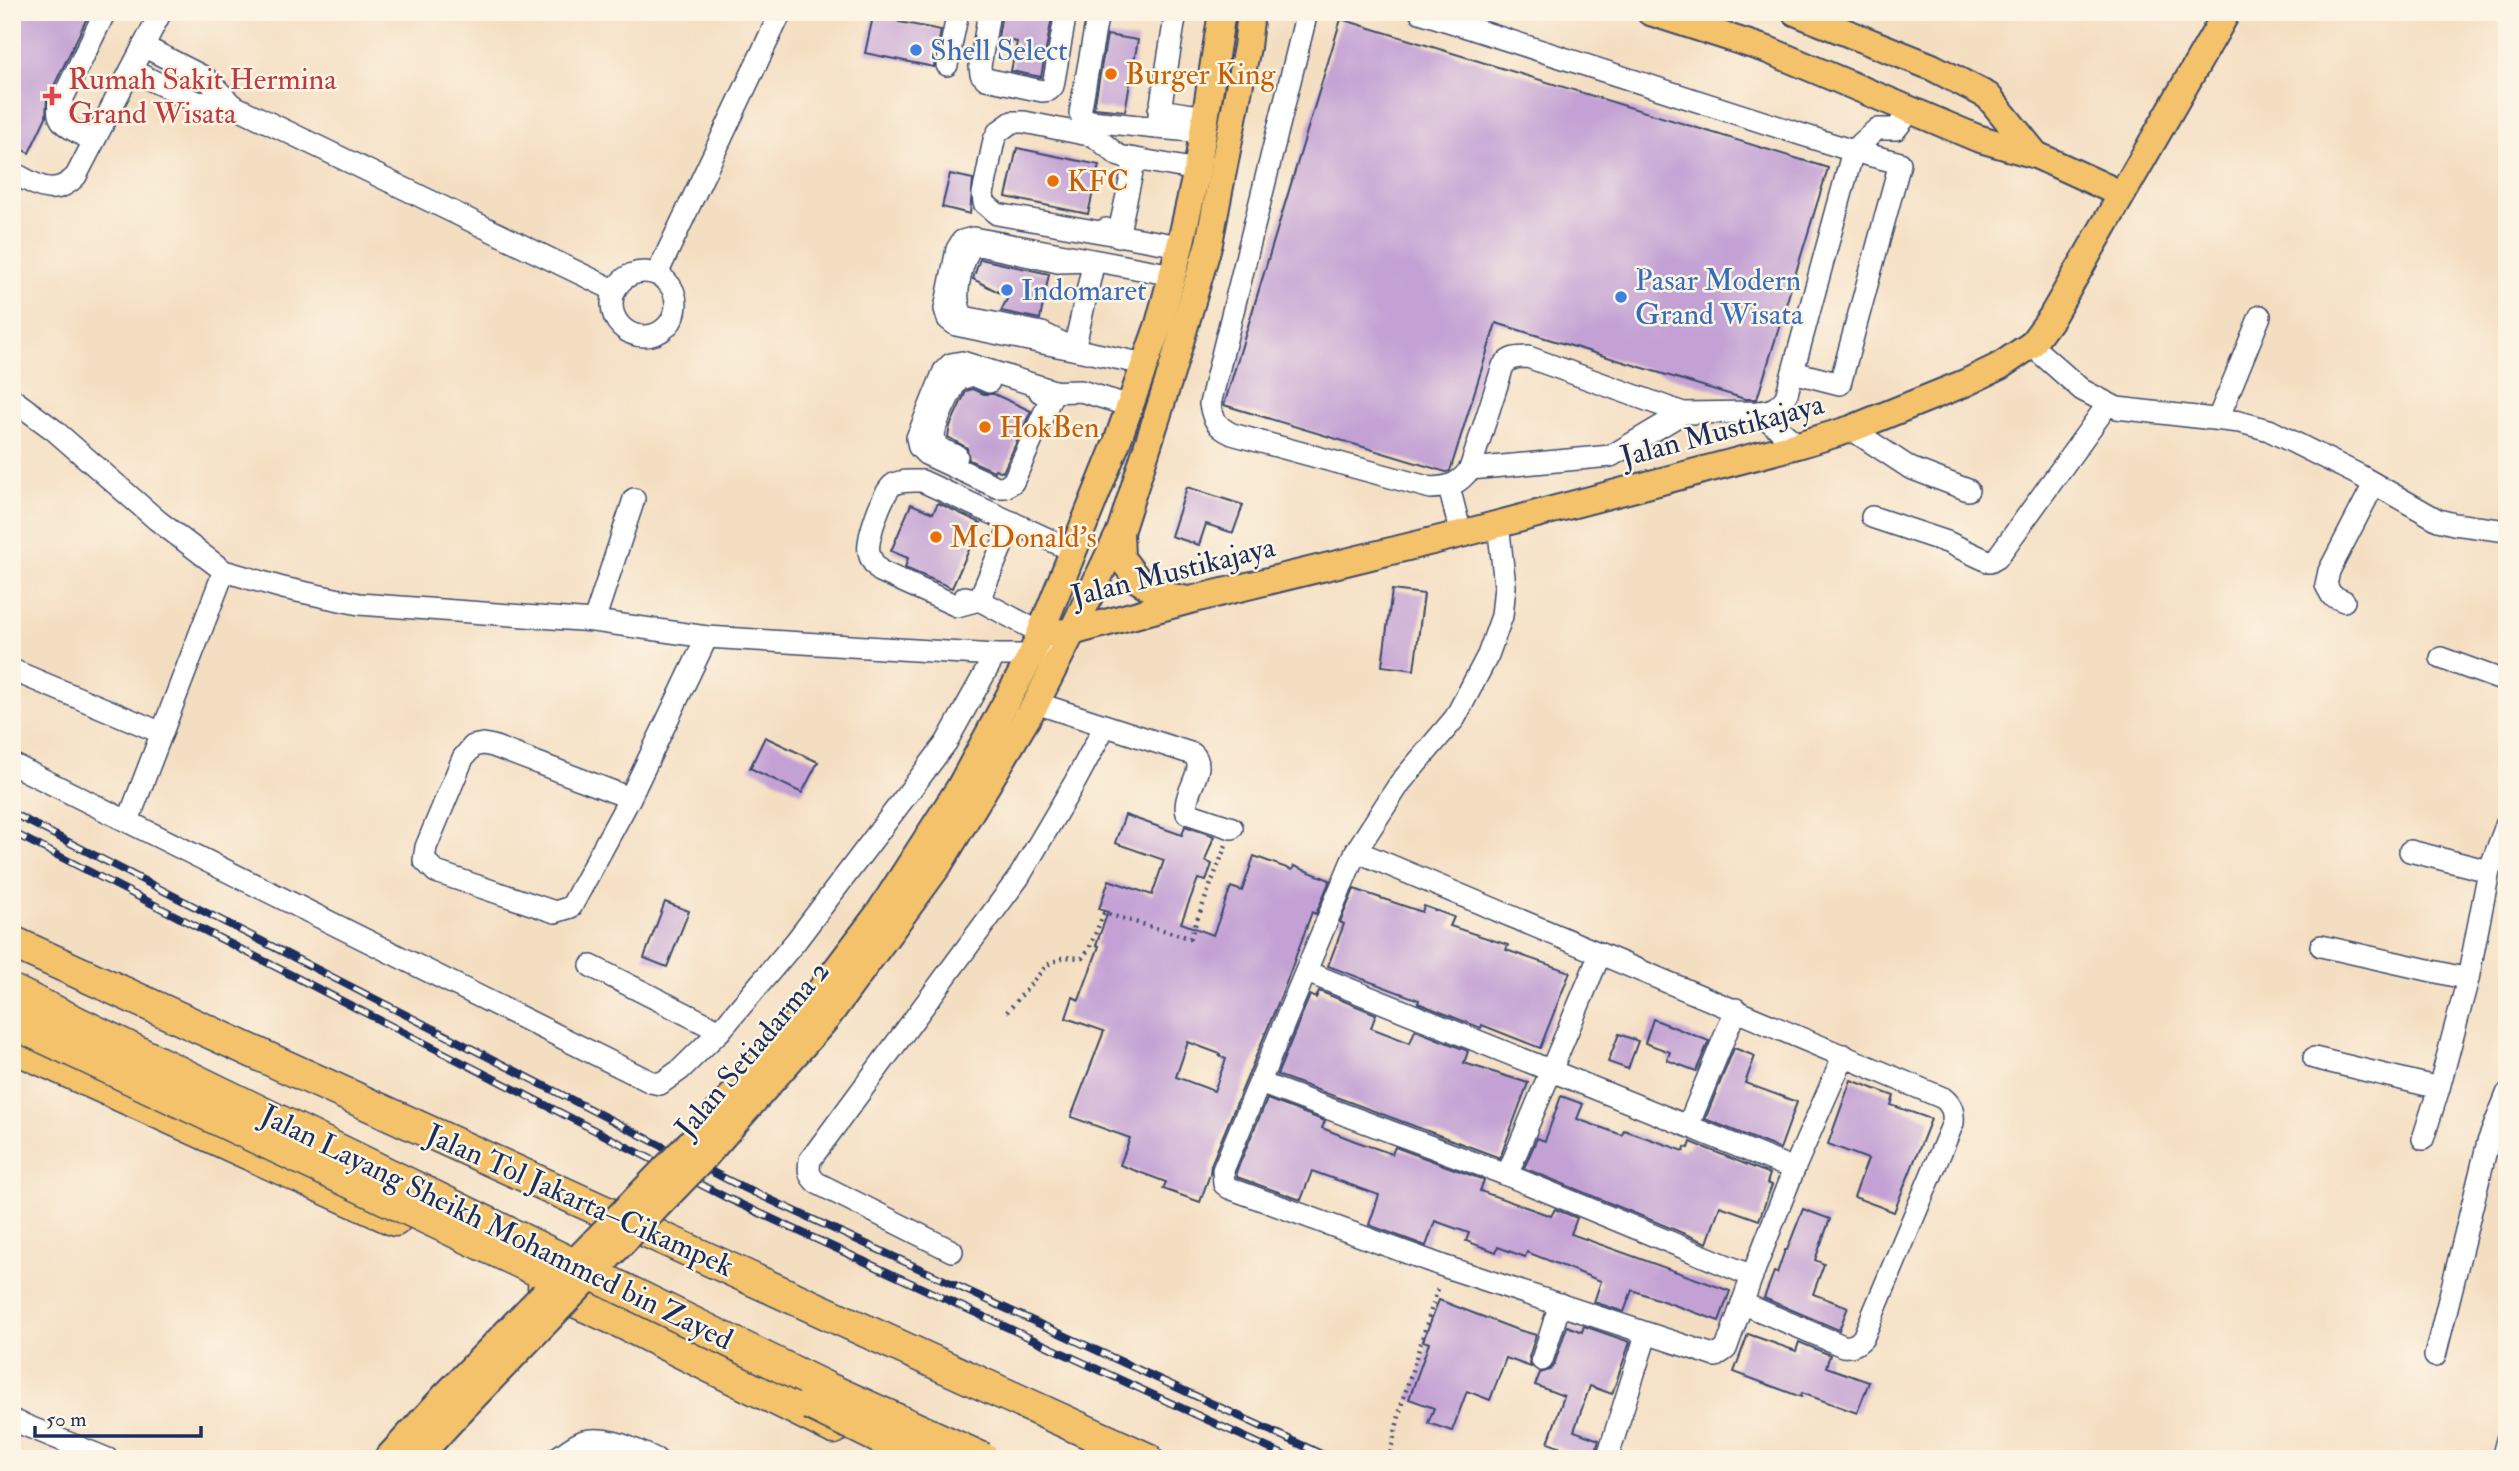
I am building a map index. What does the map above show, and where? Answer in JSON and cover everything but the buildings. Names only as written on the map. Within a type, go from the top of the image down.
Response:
[{"type":"highway","name":"Jalan Tol Jakarta–Cikampek","points":[[12,942],[1147,1459]]},
{"type":"highway","name":"Jalan Layang Sheikh Mohammed bin Zayed","points":[[12,991],[826,1388],[983,1459]]},
{"type":"highway","name":"Jalan Layang Sheikh Mohammed bin Zayed","points":[[12,1022],[635,1317],[923,1459]]},
{"type":"highway","points":[[12,1046],[617,1320],[899,1459]]},
{"type":"main road","name":"Jalan Setiadarma 2","points":[[695,1152],[880,913],[960,787],[1036,644],[1146,365],[1173,275],[1197,170],[1222,12]]},
{"type":"main road","name":"Jalan Setiadarma 2","points":[[387,1459],[453,1403],[835,1008],[938,866],[1036,703],[1120,532],[1171,373],[1209,243],[1247,47],[1251,12]]},
{"type":"main road","points":[[1650,12],[1768,50],[1977,138],[2036,155],[2121,194]]},
{"type":"main road","points":[[1795,12],[1932,67],[1988,96],[2036,155]]},
{"type":"main road","name":"Jalan Mustikajaya","points":[[1036,644],[1067,643],[1190,600],[1461,534],[1798,445],[1852,429],[2000,366],[2031,345],[2051,318],[2227,12]]},
{"type":"main road","points":[[1120,532],[1121,558],[1138,580],[1162,595],[1190,600]]},
{"type":"main road","name":"Jalan Setiadarma 2","points":[[416,1459],[453,1403]]},
{"type":"street","points":[[94,141],[64,124],[59,120],[58,114],[59,106],[105,12]]},
{"type":"street","points":[[12,173],[39,186],[54,189],[66,186],[76,176],[161,12]]},
{"type":"street","points":[[657,274],[781,12]]},
{"type":"street","points":[[947,65],[958,12]]},
{"type":"street","points":[[989,12],[981,74],[986,79],[1042,91],[1053,86],[1066,12]]},
{"type":"street","points":[[1098,12],[1080,113],[1082,117],[1091,121],[1158,119],[1205,124]]},
{"type":"street","points":[[1158,119],[1176,12]]},
{"type":"street","points":[[1307,12],[1210,404],[1213,418],[1219,428],[1232,434],[1431,488],[1449,487],[1462,481],[1470,469],[1503,366],[1508,359],[1528,357],[1682,413],[1758,412],[1780,405],[1786,397],[1853,151],[1877,129],[1896,129],[1911,110]]},
{"type":"street","points":[[1420,12],[1449,17],[1853,151],[1900,163],[1840,384],[1793,372]]},
{"type":"street","points":[[143,46],[206,78],[232,105],[614,290]]},
{"type":"street","points":[[131,70],[196,102],[232,105]]},
{"type":"street","points":[[1180,246],[996,214],[984,203],[982,194],[994,140],[998,132],[1012,122],[1024,121],[1094,136],[1127,158],[1197,170]]},
{"type":"street","points":[[1118,236],[1127,158]]},
{"type":"street","points":[[1146,365],[956,325],[948,319],[945,309],[957,249],[962,241],[973,238],[1173,275]]},
{"type":"street","points":[[1074,348],[1094,261]]},
{"type":"street","points":[[641,272],[657,274],[672,287],[677,305],[671,323],[656,335],[637,336],[620,326],[612,309],[614,290],[625,277],[641,272]]},
{"type":"street","points":[[2218,419],[2260,316]]},
{"type":"street","points":[[2031,345],[2082,390],[2108,404],[2138,412],[2218,419],[2269,430],[2360,475],[2438,520],[2507,531]]},
{"type":"street","points":[[1054,391],[1013,482],[1005,487],[997,486],[926,454],[919,447],[917,438],[944,370],[951,364],[962,362],[1054,391],[1081,391],[1130,406]]},
{"type":"street","points":[[12,399],[54,430],[157,520],[224,571],[295,591],[359,604],[594,621],[707,637],[995,655],[1036,644]]},
{"type":"street","points":[[1872,517],[1947,542],[1990,562],[1997,558],[2108,404]]},
{"type":"street","points":[[1758,412],[1798,445]]},
{"type":"street","points":[[1470,469],[1611,456],[1682,413]]},
{"type":"street","points":[[1852,429],[1910,468],[1968,490]]},
{"type":"street","points":[[979,600],[957,606],[880,571],[872,562],[868,550],[870,534],[887,491],[893,484],[922,481],[1074,551]]},
{"type":"street","points":[[2344,601],[2332,596],[2326,585],[2329,571],[2374,484]]},
{"type":"street","points":[[1449,487],[1461,534]]},
{"type":"street","points":[[594,621],[634,499]]},
{"type":"street","points":[[979,600],[1013,522]]},
{"type":"street","points":[[1499,523],[1506,586],[1502,616],[1488,655],[1455,718],[1401,783],[1356,850],[1223,1170],[1224,1184],[1446,1267],[1716,1356],[1727,1349],[1794,1169],[1844,1055]]},
{"type":"street","points":[[128,821],[224,571]]},
{"type":"street","points":[[979,600],[1036,644]]},
{"type":"street","points":[[630,798],[493,747],[483,744],[473,746],[463,758],[426,847],[424,860],[436,872],[555,912],[566,910],[575,903],[630,798],[707,637]]},
{"type":"street","points":[[12,764],[651,1082],[660,1084],[670,1079],[720,1031],[796,941],[946,743],[995,655]]},
{"type":"street","points":[[2441,658],[2505,677]]},
{"type":"street","points":[[12,670],[162,733]]},
{"type":"street","points":[[1036,703],[1193,754],[1198,758],[1199,765],[1185,801],[1187,813],[1232,828]]},
{"type":"street","points":[[952,1251],[817,1183],[808,1170],[810,1160],[1019,877],[1105,726]]},
{"type":"street","points":[[2423,1139],[2468,979],[2489,871],[2507,823]]},
{"type":"street","points":[[1356,850],[1737,1009],[1943,1098],[1950,1104],[1954,1114],[1953,1124],[1863,1338],[1857,1344],[1851,1347],[1843,1346],[1742,1303]]},
{"type":"street","points":[[2410,851],[2489,871]]},
{"type":"street","points":[[2321,946],[2468,979]]},
{"type":"street","points":[[1507,1175],[1600,954]]},
{"type":"street","points":[[591,966],[720,1031]]},
{"type":"street","points":[[1307,972],[1794,1169]]},
{"type":"street","points":[[1688,1126],[1737,1009]]},
{"type":"street","points":[[2314,1058],[2439,1088]]},
{"type":"street","points":[[1260,1083],[1507,1175],[1752,1276]]},
{"type":"street","points":[[2435,1356],[2488,1142],[2507,1094]]},
{"type":"street","points":[[1542,1360],[1560,1304]]},
{"type":"street","points":[[1607,1459],[1646,1335]]},
{"type":"street","points":[[12,1420],[108,1459]]},
{"type":"street","points":[[2502,1459],[2507,1440]]},
{"type":"street","points":[[555,1459],[583,1441],[603,1441],[623,1445],[656,1459]]},
{"type":"path","points":[[1007,1012],[1047,965],[1064,957],[1082,958],[1104,913],[1190,938],[1232,828]]},
{"type":"path","points":[[1392,1459],[1390,1454],[1403,1399],[1446,1267]]},
{"type":"railway","points":[[12,813],[734,1183],[1332,1459]]},
{"type":"railway","points":[[12,832],[727,1198],[1292,1459]]},
{"type":"place","name":"Shell Select","points":[[916,50]]},
{"type":"place","name":"Burger King","points":[[1111,74]]},
{"type":"place","name":"Rumah Sakit Hermina Grand Wisata","points":[[52,96]]},
{"type":"place","name":"KFC","points":[[1053,181]]},
{"type":"place","name":"Indomaret","points":[[1007,290]]},
{"type":"place","name":"Pasar Modern Grand Wisata","points":[[1621,297]]},
{"type":"place","name":"HokBen","points":[[985,427]]},
{"type":"place","name":"McDonald's","points":[[936,537]]}]
